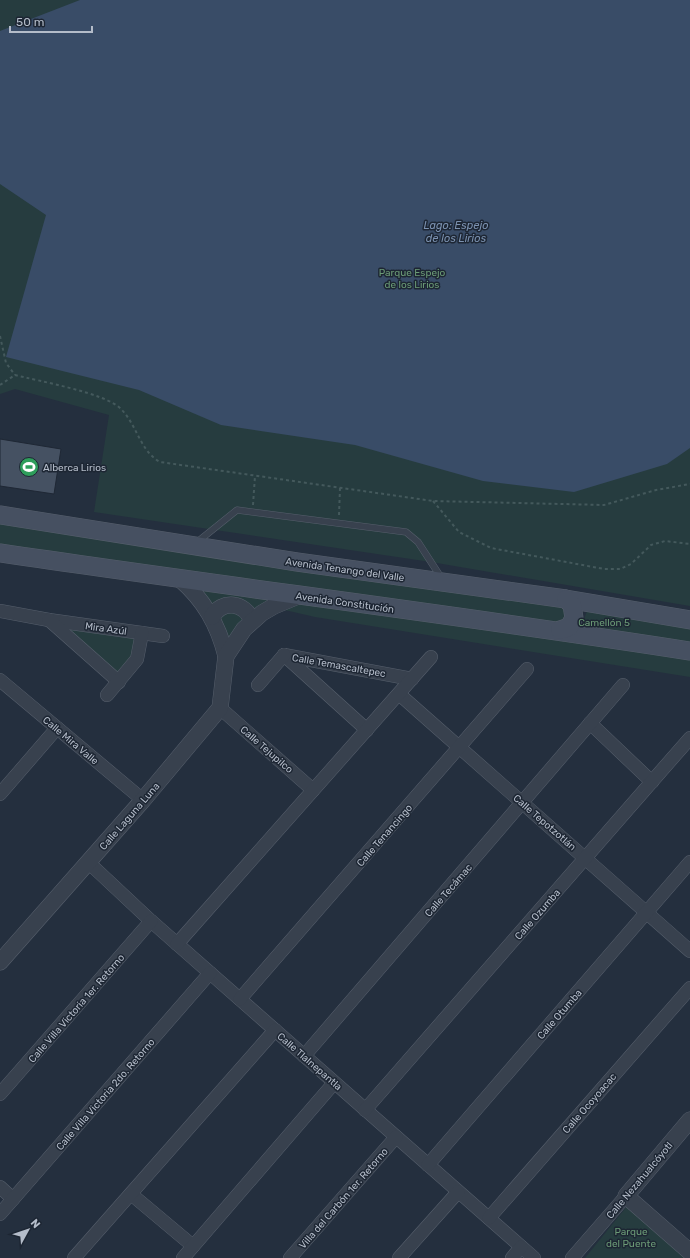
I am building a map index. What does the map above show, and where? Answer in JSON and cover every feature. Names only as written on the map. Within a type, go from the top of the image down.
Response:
[{"type":"main road","name":"Avenida Tenango del Valle","points":[[0,516],[445,583],[566,599],[690,620]]},
{"type":"main road","name":"Avenida Constitución","points":[[0,552],[298,596],[560,630],[690,651]]},
{"type":"main road","points":[[560,630],[569,627],[574,618],[572,605],[566,599]]},
{"type":"main road","points":[[592,636],[585,629],[583,619],[589,608],[596,604]]},
{"type":"street","points":[[180,579],[198,597],[212,617],[223,642],[226,656],[220,708]]},
{"type":"street","points":[[226,656],[238,637],[252,621],[274,606],[298,596]]},
{"type":"street","points":[[212,617],[223,606],[233,605],[243,608],[252,621]]},
{"type":"street","name":"Mira Azúl","points":[[0,611],[49,620],[163,636]]},
{"type":"street","name":"Mira Azúl","points":[[49,620],[119,682]]},
{"type":"street","points":[[107,695],[138,659],[142,633]]},
{"type":"street","points":[[258,686],[284,655]]},
{"type":"street","name":"Calle Temascaltepec","points":[[284,655],[412,679]]},
{"type":"street","name":"Calle Temascaltepec","points":[[284,655],[367,730]]},
{"type":"street","points":[[177,944],[431,657]]},
{"type":"street","name":"Calle Tenancingo","points":[[240,999],[527,669]]},
{"type":"street","name":"Calle Mira Valle","points":[[0,680],[143,800]]},
{"type":"street","name":"Calle Tecámac","points":[[304,1056],[623,685]]},
{"type":"street","name":"Calle Tepotzotlán","points":[[399,694],[690,951]]},
{"type":"street","name":"Calle Tejupilco","points":[[220,708],[314,790]]},
{"type":"street","name":"Calle Laguna Luna","points":[[0,962],[143,800],[220,708]]},
{"type":"street","points":[[590,724],[652,782]]},
{"type":"street","points":[[0,794],[57,728]]},
{"type":"street","name":"Calle Ozumba","points":[[365,1110],[690,738]]},
{"type":"street","name":"Calle Tlalnepantla","points":[[88,862],[177,944],[534,1258]]},
{"type":"street","name":"Calle Otumba","points":[[428,1165],[690,862]]},
{"type":"street","name":"Calle Villa Victoria 1er. Retorno","points":[[0,1094],[152,921]]},
{"type":"street","name":"Calle Villa Victoria 2do. Retorno","points":[[0,1214],[210,973]]},
{"type":"street","name":"Calle Ocoyoacac","points":[[489,1218],[690,988]]},
{"type":"street","points":[[74,1258],[274,1030]]},
{"type":"street","points":[[183,1258],[334,1083]]},
{"type":"street","name":"Calle Nezahualcóyotl","points":[[572,1258],[690,1120]]},
{"type":"street","name":"Villa del Carbón 1er. Retorno","points":[[290,1258],[396,1137]]},
{"type":"street","points":[[0,1187],[13,1199]]},
{"type":"street","points":[[399,1258],[458,1192]]},
{"type":"street","points":[[130,1194],[193,1246]]},
{"type":"street","points":[[626,1196],[690,1252]]},
{"type":"street","points":[[512,1258],[521,1247]]},
{"type":"lane","points":[[193,546],[237,510],[406,532],[418,542],[445,583]]},
{"type":"path","points":[[0,336],[6,363],[15,375],[70,388],[104,399],[119,407],[131,420],[146,451],[152,458],[160,462],[433,502],[604,505],[656,490],[690,484]]},
{"type":"path","points":[[0,385],[15,375]]},
{"type":"path","points":[[252,513],[255,476]]},
{"type":"path","points":[[338,523],[340,488]]},
{"type":"path","points":[[433,502],[459,532],[491,548],[604,569],[620,570],[631,564],[651,545],[664,541],[690,544]]},
{"type":"green space","name":"Lago: Espejo de los Lirios","points":[[0,0],[690,0],[690,606],[431,562],[94,512],[109,415],[15,389],[0,394]]},
{"type":"green space","points":[[0,517],[565,601],[569,626],[0,551]]},
{"type":"green space","points":[[188,583],[286,598],[252,615],[248,610],[212,612]]},
{"type":"green space","points":[[288,602],[690,654],[690,677],[315,617],[276,608]]},
{"type":"green space","points":[[222,610],[246,615],[228,645],[217,615]]},
{"type":"green space","name":"Camellón 5","points":[[587,611],[690,622],[690,650],[586,628],[584,619]]},
{"type":"green space","points":[[57,623],[139,635],[136,658],[120,678]]},
{"type":"green space","name":"Parque del Puente","points":[[628,1205],[686,1258],[585,1258]]},
{"type":"water","name":"Lago: Espejo de los Lirios","points":[[80,0],[690,0],[690,448],[667,464],[574,492],[483,481],[355,445],[221,425],[139,390],[6,357],[46,215],[0,184],[0,31]]},
{"type":"building","name":"Alberca Lirios","points":[[0,439],[61,449],[54,494],[0,486]]},
{"type":"place","name":"Alberca Lirios","points":[[29,467]]},
{"type":"park label","name":"Parque Espejo de los Lirios","points":[[412,278]]}]
